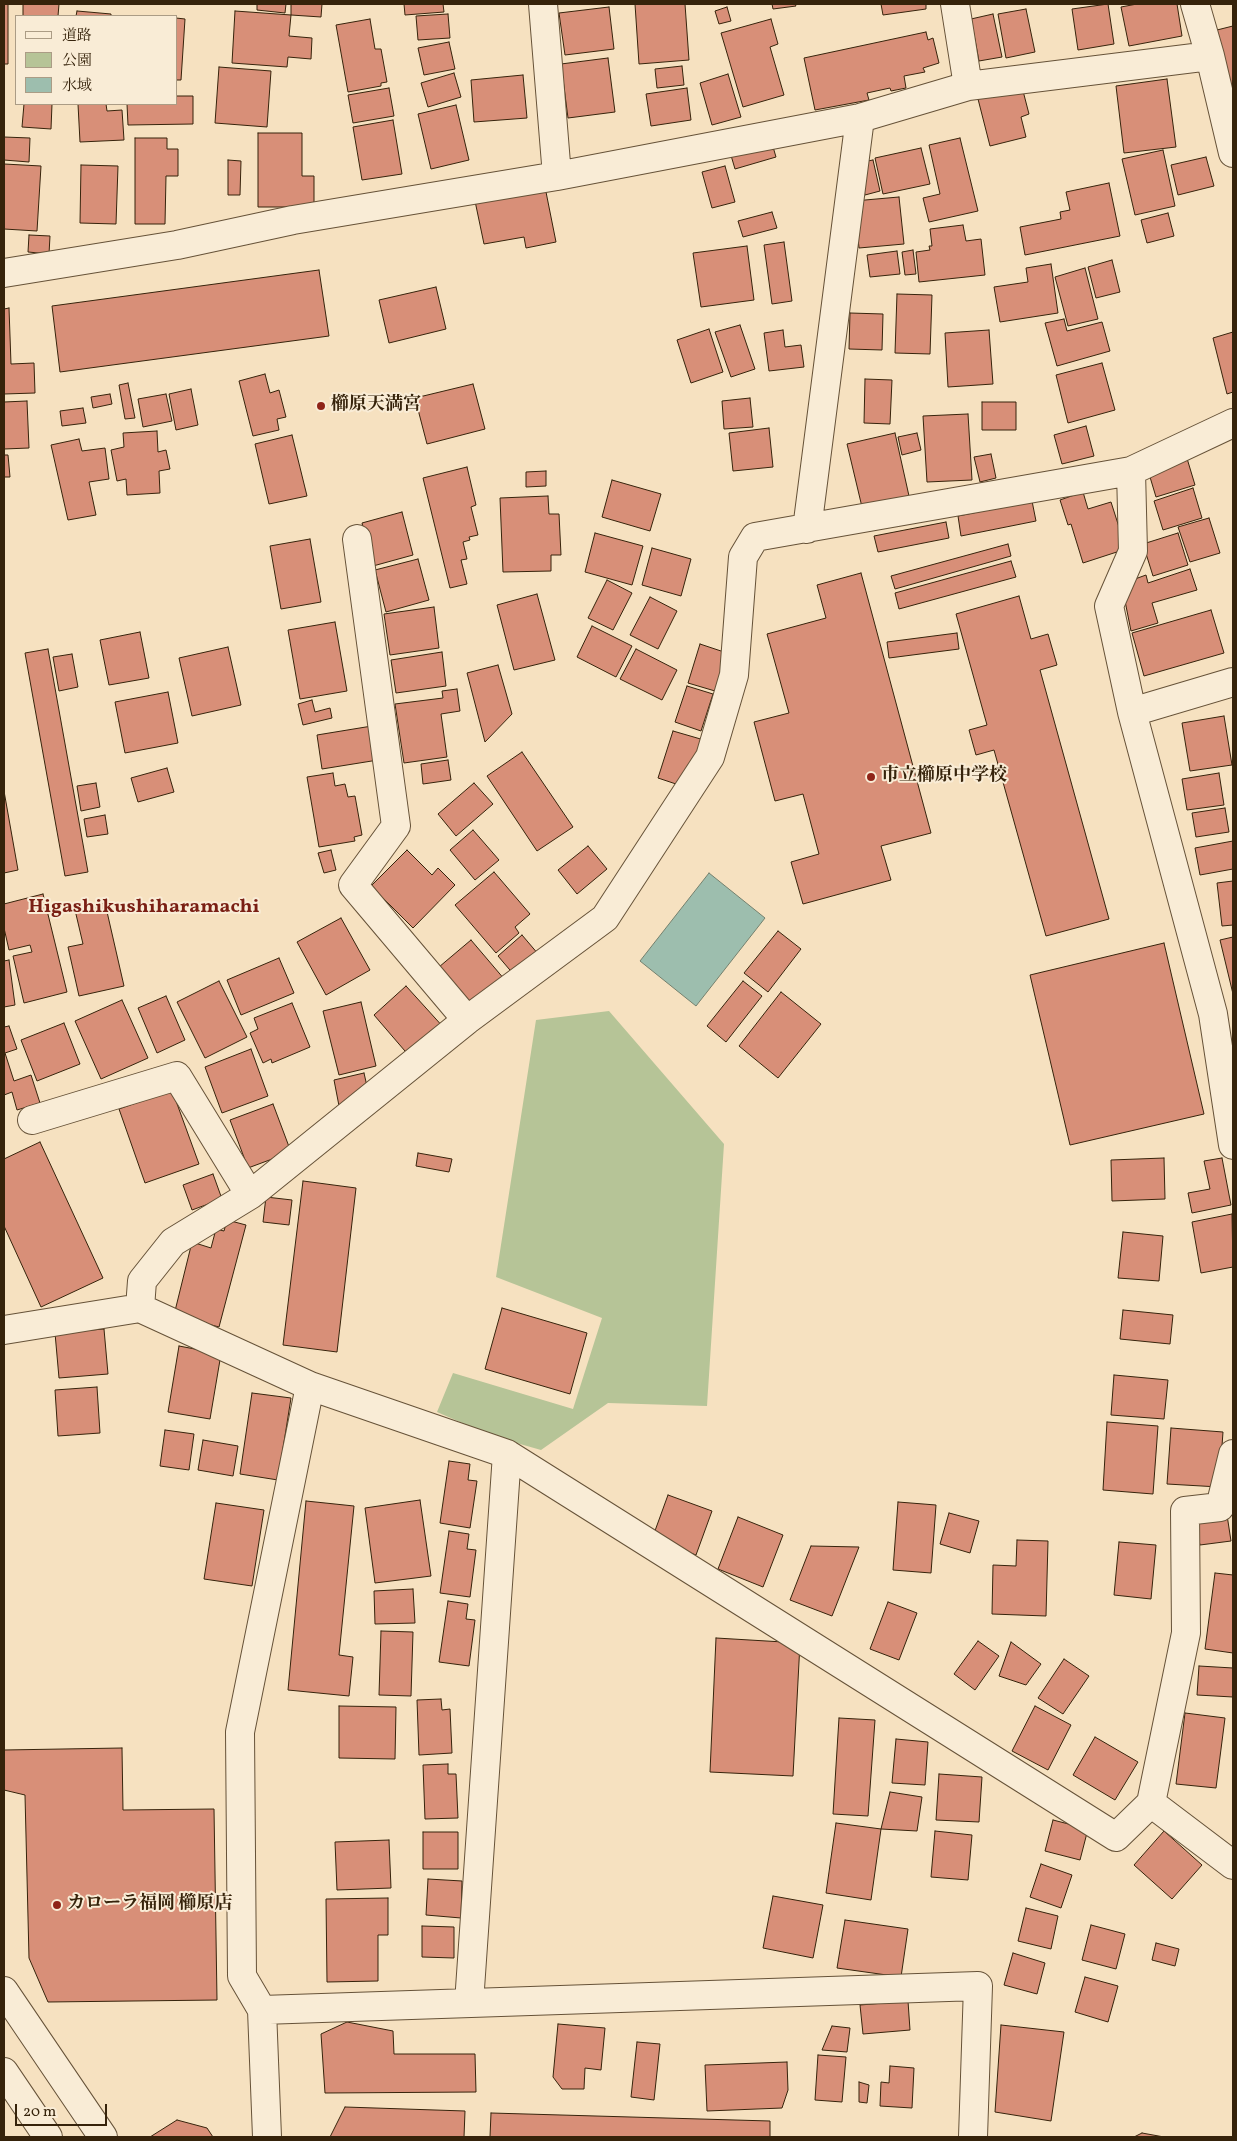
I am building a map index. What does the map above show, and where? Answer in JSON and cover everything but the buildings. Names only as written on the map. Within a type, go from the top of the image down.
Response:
[{"type":"street","points":[[543,4],[557,176]]},
{"type":"street","points":[[955,4],[968,86]]},
{"type":"street","points":[[1195,4],[1210,56],[1233,153]]},
{"type":"street","points":[[4,273],[178,245],[293,220],[557,176],[860,118],[968,86],[1210,56]]},
{"type":"street","points":[[807,529],[860,118]]},
{"type":"street","points":[[140,1308],[142,1281],[173,1242],[250,1195],[467,1020],[605,918],[710,757],[734,675],[743,557],[755,537],[1131,471],[1233,423]]},
{"type":"street","points":[[1131,471],[1133,551],[1110,606],[1132,712],[1223,1011],[1233,1145]]},
{"type":"street","points":[[357,539],[396,826],[353,884],[467,1020]]},
{"type":"street","points":[[1132,712],[1233,682]]},
{"type":"street","points":[[32,1120],[177,1076],[250,1195]]},
{"type":"street","points":[[4,1330],[140,1308],[310,1386],[508,1454],[1116,1837],[1151,1803],[1186,1632],[1185,1510],[1220,1507],[1233,1454]]},
{"type":"street","points":[[267,2137],[262,2010],[242,1976],[240,1732],[310,1386]]},
{"type":"street","points":[[469,2003],[508,1454]]},
{"type":"street","points":[[1151,1803],[1233,1865]]},
{"type":"street","points":[[262,2010],[978,1986],[973,2137]]},
{"type":"street","points":[[4,1991],[103,2137]]},
{"type":"street","points":[[4,2072],[48,2137]]},
{"type":"green space","points":[[609,1011],[724,1144],[707,1406],[608,1403],[541,1450],[492,1436],[437,1412],[453,1373],[573,1409],[602,1318],[496,1277],[536,1020]]},
{"type":"water","points":[[709,873],[765,918],[696,1006],[640,961]]},
{"type":"place","name":"櫛原天満宮","points":[[321,406]]},
{"type":"place","name":"市立櫛原中学校","points":[[871,777]]},
{"type":"place","name":"カローラ福岡 櫛原店","points":[[57,1905]]},
{"type":"district","name":"Higashikushiharamachi","points":[[144,908]]}]
